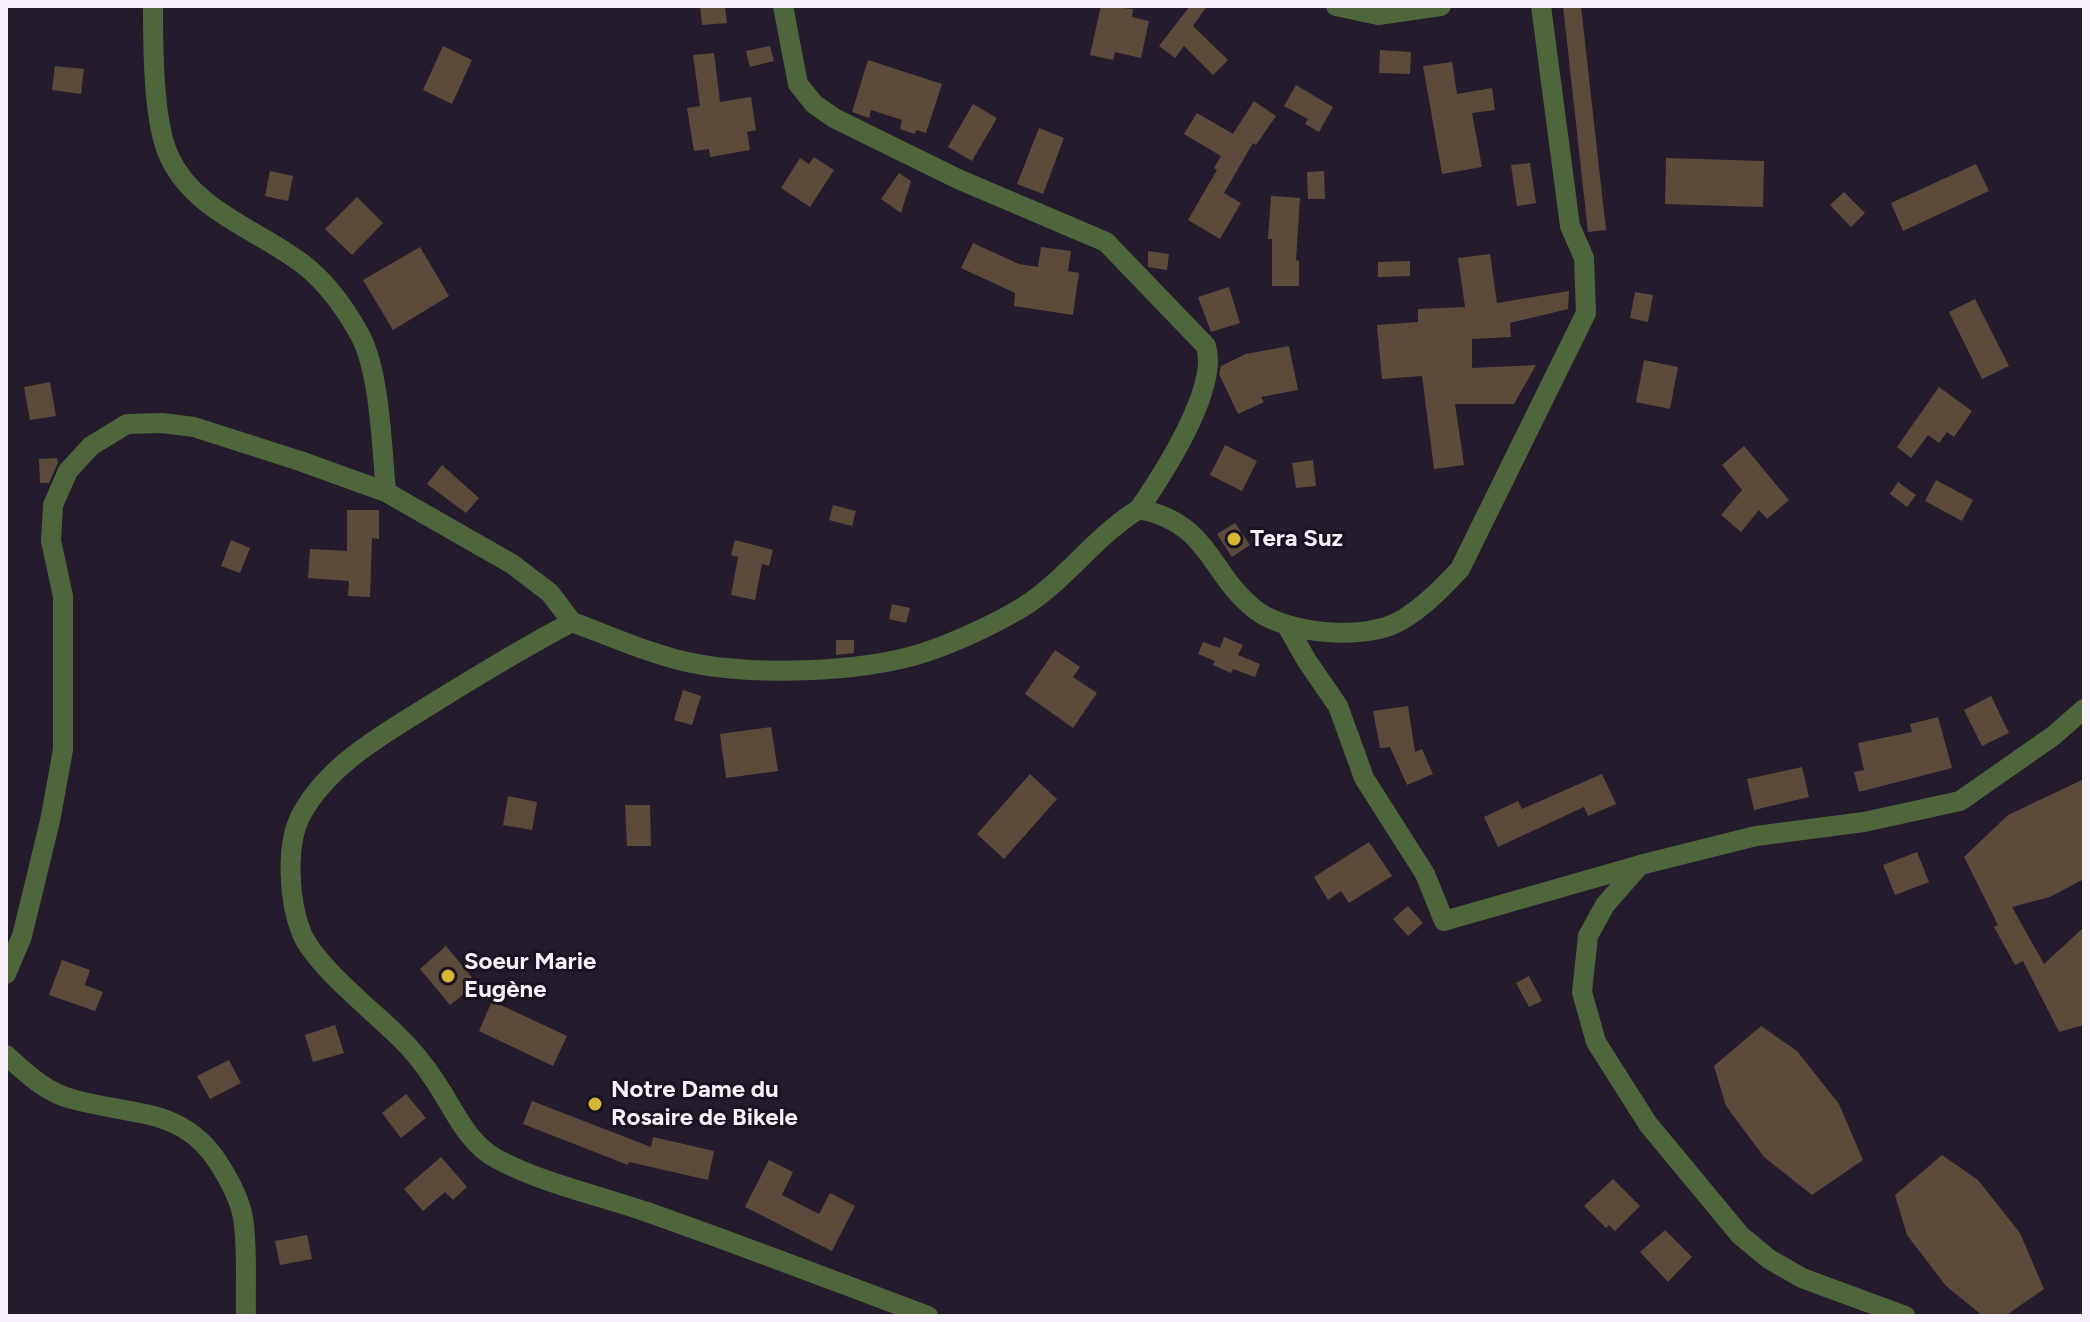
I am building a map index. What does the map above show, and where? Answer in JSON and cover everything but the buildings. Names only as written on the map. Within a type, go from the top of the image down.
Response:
[{"type":"street","points":[[153,6],[160,131],[169,157],[183,181],[207,203],[310,269],[344,308],[363,340],[376,392],[386,492]]},
{"type":"street","points":[[6,974],[22,936],[50,821],[63,750],[63,596],[51,541],[53,505],[68,471],[91,446],[127,424],[162,423],[194,427],[386,492],[512,564],[550,593],[572,622],[658,654],[713,667],[774,670],[837,667],[925,653],[1024,606],[1120,521],[1139,509],[1183,437],[1193,414],[1210,359],[1206,346],[1106,242],[958,179],[834,118],[814,104],[798,84],[783,6]]},
{"type":"street","points":[[1336,6],[1378,15],[1441,6]]},
{"type":"street","points":[[1139,509],[1171,518],[1190,531],[1238,592],[1258,611],[1287,626],[1328,632],[1371,630],[1397,623],[1431,600],[1460,569],[1586,313],[1584,258],[1570,226],[1541,6]]},
{"type":"street","points":[[572,622],[511,654],[403,722],[355,755],[321,787],[300,817],[292,854],[291,895],[303,936],[325,965],[408,1046],[435,1080],[474,1141],[495,1158],[549,1181],[617,1201],[928,1316]]},
{"type":"street","points":[[1287,626],[1338,706],[1364,778],[1425,874],[1444,921],[1640,865],[1756,836],[1864,822],[1960,801],[2053,736],[2084,709]]},
{"type":"street","points":[[1640,865],[1605,905],[1588,936],[1582,992],[1596,1042],[1648,1124],[1740,1235],[1769,1259],[1802,1278],[1905,1316]]},
{"type":"street","points":[[6,1055],[43,1087],[71,1099],[124,1108],[180,1124],[213,1153],[233,1188],[243,1217],[246,1316]]},
{"type":"place","name":"Tera Suz","points":[[1234,539]]},
{"type":"place","name":"Soeur Marie Eugène","points":[[448,976]]},
{"type":"place","name":"Notre Dame du Rosaire de Bikele","points":[[595,1104]]}]
